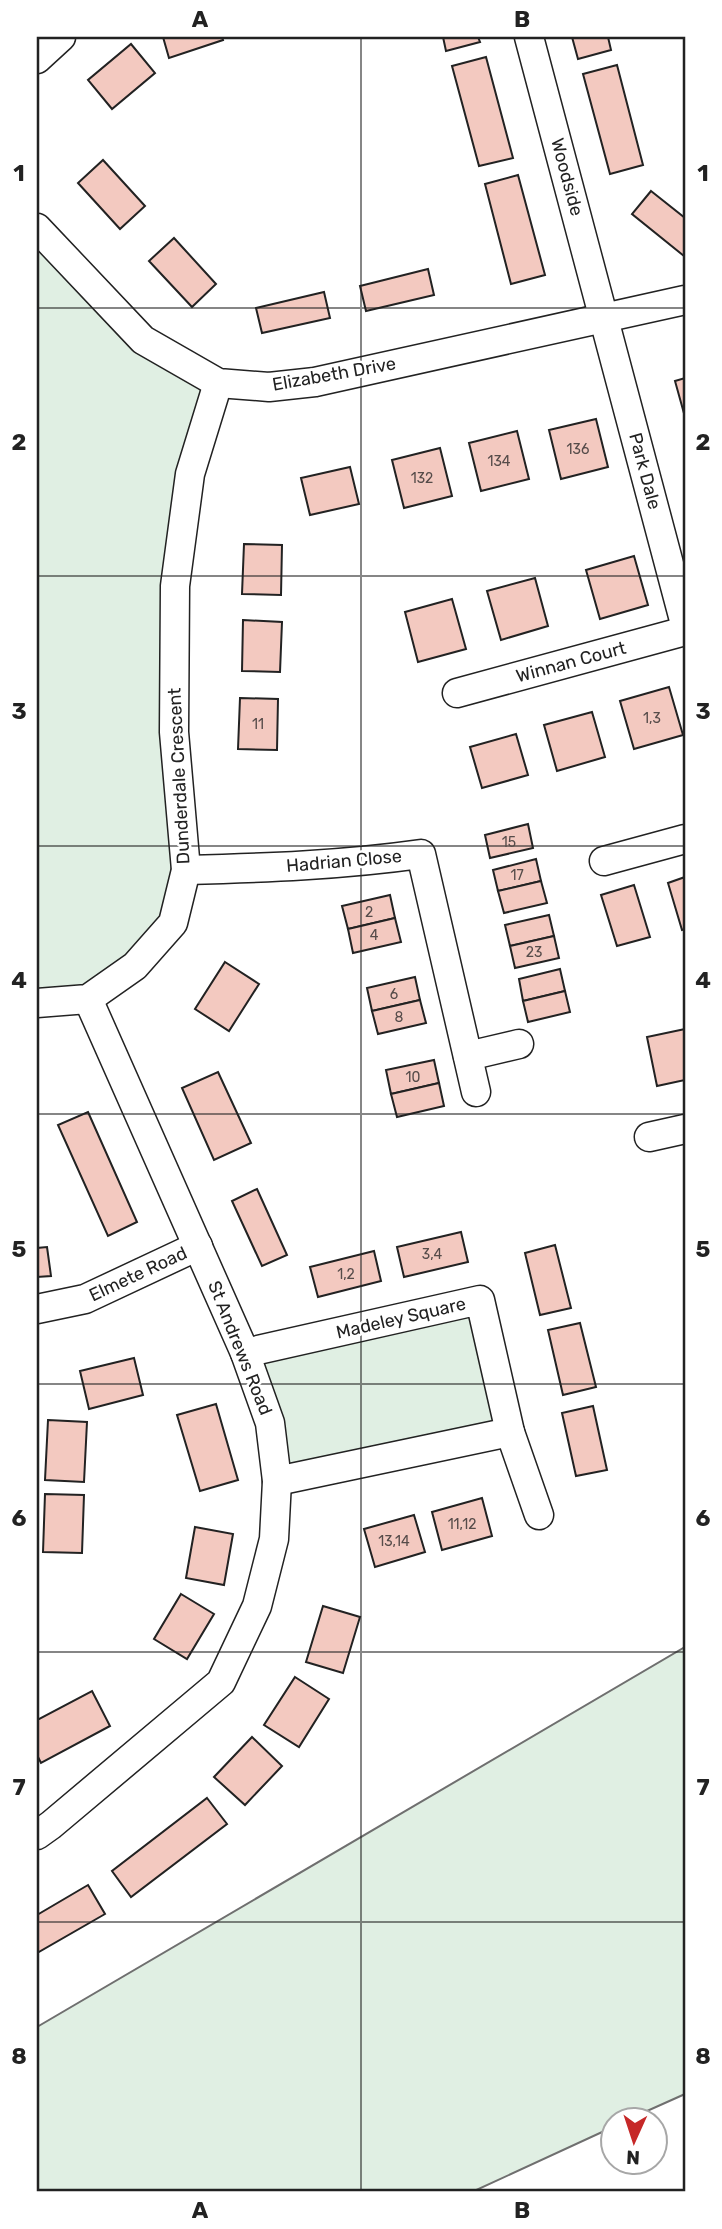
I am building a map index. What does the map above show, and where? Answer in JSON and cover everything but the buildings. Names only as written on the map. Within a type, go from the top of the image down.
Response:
[{"type":"street","points":[[37,59],[61,37]]},
{"type":"street","name":"Woodside","points":[[529,37],[605,318]]},
{"type":"street","name":"Elizabeth Drive","points":[[37,228],[142,340],[218,383],[269,387],[315,382],[685,299]]},
{"type":"street","name":"Park Dale","points":[[605,318],[685,624]]},
{"type":"street","name":"Dunderdale Crescent","points":[[88,999],[135,966],[173,923],[186,870],[174,732],[175,586],[190,474],[218,383]]},
{"type":"street","name":"Winnan Court","points":[[457,693],[685,631]]},
{"type":"street","points":[[604,860],[685,839]]},
{"type":"street","name":"Hadrian Close","points":[[186,870],[301,867],[421,854],[476,1092]]},
{"type":"street","points":[[37,1003],[88,999]]},
{"type":"street","name":"St Andrews Road","points":[[37,1835],[221,1682],[257,1606],[274,1539],[277,1482],[270,1423],[245,1353],[88,999]]},
{"type":"street","points":[[468,1056],[519,1044]]},
{"type":"street","points":[[649,1137],[685,1129]]},
{"type":"street","name":"Elmete Road","points":[[37,1308],[85,1299],[198,1247]]},
{"type":"street","name":"Madeley Square","points":[[245,1353],[480,1300],[510,1432]]},
{"type":"street","points":[[277,1482],[510,1432],[539,1515]]},
{"type":"green space","points":[[37,228],[143,340],[218,383],[190,474],[186,870],[135,966],[37,1003]]},
{"type":"green space","points":[[480,1300],[510,1432],[277,1481],[245,1353]]},
{"type":"green space","points":[[685,1647],[685,2094],[658,2106],[600,2106],[600,2133],[472,2192],[37,2192],[37,2027]]}]
